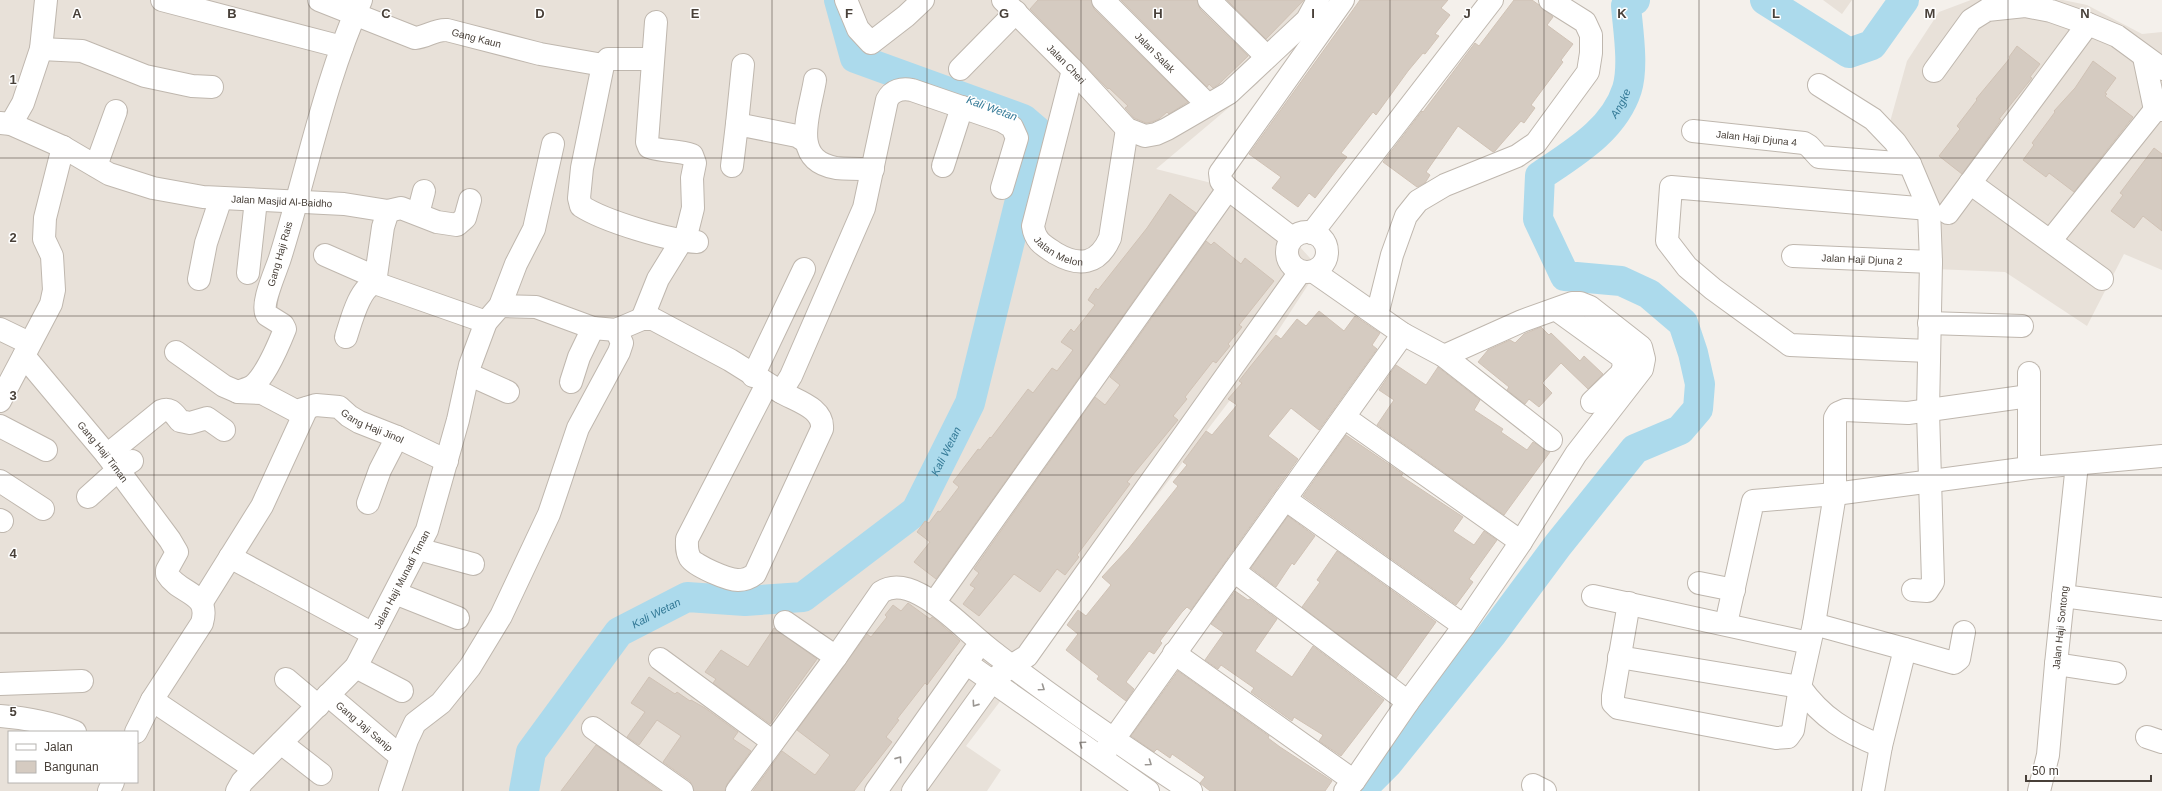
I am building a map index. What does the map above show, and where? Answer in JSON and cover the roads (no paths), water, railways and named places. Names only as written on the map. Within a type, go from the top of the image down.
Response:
[{"type":"street","points":[[6,124],[23,104],[41,49],[46,0]]},
{"type":"street","points":[[162,0],[342,47]]},
{"type":"street","name":"Gang Kaun","points":[[319,0],[358,7],[415,38],[424,37],[438,30],[447,30],[540,54],[603,66]]},
{"type":"street","points":[[846,0],[858,29],[871,43],[909,8],[923,0]]},
{"type":"street","name":"Jalan Salak","points":[[1103,0],[1208,105]]},
{"type":"street","points":[[1209,0],[1267,57]]},
{"type":"street","points":[[913,791],[992,680],[1027,656],[1307,272],[1324,264],[1327,251],[1322,239],[1302,235],[1228,190],[1221,181],[1220,173],[1222,167],[1343,0]]},
{"type":"street","points":[[1492,0],[1302,235],[1288,245],[1286,253],[1288,261],[1292,267],[1307,272],[1377,315],[1403,334],[1444,356],[1551,440]]},
{"type":"street","points":[[1377,315],[1392,255],[1406,216],[1418,201],[1445,185],[1517,156],[1536,143],[1588,72],[1592,53],[1591,36],[1585,22],[1550,0]]},
{"type":"street","points":[[1127,129],[1146,136],[1156,134],[1229,93],[1307,20],[1317,1]]},
{"type":"street","points":[[960,69],[1009,6]]},
{"type":"street","name":"Jalan Cheri","points":[[1009,6],[1073,70],[1127,129]]},
{"type":"street","points":[[1934,71],[1972,20],[1987,10],[2025,6],[2051,11],[2118,36],[2144,57],[2162,69]]},
{"type":"street","name":"Gang Haji Rais","points":[[246,392],[261,374],[280,342],[285,329],[283,324],[267,315],[264,305],[283,248],[295,202],[342,47],[358,7]]},
{"type":"street","points":[[656,22],[647,142],[649,147],[655,149],[682,151],[692,154],[695,163],[692,178],[693,208],[687,232],[690,242]]},
{"type":"street","points":[[1928,351],[1790,345],[1713,289],[1687,267],[1668,241],[1671,187],[1938,211],[1970,183],[2088,24]]},
{"type":"street","points":[[41,49],[82,51],[145,76],[192,86],[212,87]]},
{"type":"street","points":[[2050,240],[2159,110],[2144,57]]},
{"type":"street","points":[[653,59],[608,59],[603,66],[582,168],[579,198],[582,206],[609,220],[690,242]]},
{"type":"street","points":[[732,166],[743,65]]},
{"type":"street","name":"Jalan Melon","points":[[1073,70],[1033,226],[1035,236],[1040,244],[1067,260],[1086,262],[1105,250],[1110,238],[1127,129]]},
{"type":"street","points":[[815,80],[805,141],[809,153],[814,159],[824,165],[836,168],[873,169]]},
{"type":"street","points":[[1819,85],[1874,119],[1895,142],[1938,211],[1931,262],[1928,351],[1928,411],[1934,582],[1927,591],[1913,590]]},
{"type":"street","points":[[767,384],[791,376],[864,208],[887,100],[893,92],[905,89],[912,90],[1002,121],[1012,127],[1016,131],[1016,147],[1002,188]]},
{"type":"street","points":[[943,166],[962,107]]},
{"type":"street","points":[[96,166],[116,111]]},
{"type":"street","name":"Jalan Masjid Al-Baidho","points":[[6,124],[64,147],[119,178],[153,188],[203,197],[344,204],[388,211],[401,208],[437,222],[457,225],[465,218],[470,200]]},
{"type":"street","points":[[737,124],[797,136],[805,141]]},
{"type":"street","name":"Jalan Haji Djuna 4","points":[[1694,131],[1804,143],[1809,146],[1815,155],[1819,157],[1910,164]]},
{"type":"street","points":[[325,255],[375,280],[486,322],[500,306],[516,264],[534,229],[553,144]]},
{"type":"street","points":[[0,401],[51,304],[54,290],[52,256],[44,239],[45,218],[64,147]]},
{"type":"street","points":[[1970,183],[2102,279]]},
{"type":"street","points":[[934,603],[1228,190]]},
{"type":"street","points":[[418,214],[424,191]]},
{"type":"street","points":[[199,280],[206,244],[221,198]]},
{"type":"street","points":[[248,273],[256,200]]},
{"type":"street","points":[[346,337],[363,293],[368,285],[375,280],[383,227],[388,211]]},
{"type":"street","points":[[642,318],[658,279],[690,242]]},
{"type":"street","name":"Jalan Haji Djuna 2","points":[[1793,256],[1931,262]]},
{"type":"street","points":[[500,306],[536,307],[593,328],[616,330],[642,318],[653,319],[665,324],[730,360],[767,384],[818,412],[823,422],[822,429],[755,574],[749,578],[736,580],[702,568],[690,559],[686,549],[687,539],[767,384],[804,269]]},
{"type":"street","points":[[1174,653],[1350,786],[1408,702],[1464,626],[1521,542],[1576,454],[1642,369],[1644,359],[1641,347],[1590,307],[1580,303],[1572,303],[1557,310],[1522,321],[1444,356]]},
{"type":"street","points":[[1557,310],[1622,357],[1624,366],[1621,374],[1592,402]]},
{"type":"street","name":"Jalan Haji Munadi Timan","points":[[237,791],[256,769],[356,667],[427,530],[458,420],[468,374],[486,322]]},
{"type":"street","points":[[1929,323],[2022,326]]},
{"type":"street","points":[[571,382],[579,357],[593,328]]},
{"type":"street","points":[[0,329],[27,349]]},
{"type":"street","points":[[390,791],[401,757],[416,723],[441,703],[460,679],[501,616],[549,514],[578,428],[620,352],[622,343],[616,330]]},
{"type":"street","points":[[1101,757],[1403,334]]},
{"type":"street","name":"Gang Haji Timan","points":[[27,349],[119,462],[177,552],[167,570],[169,578],[202,602]]},
{"type":"street","name":"Gang Haji Jinol","points":[[176,352],[224,386],[246,392],[268,395],[292,410],[300,411],[316,404],[339,407],[348,416],[397,437],[446,461]]},
{"type":"street","points":[[2029,373],[2029,468]]},
{"type":"street","points":[[468,374],[508,392]]},
{"type":"street","points":[[1629,603],[1613,696],[1613,703],[1618,708],[1776,738],[1788,737],[1793,730],[1835,494],[1835,418],[1838,413],[1845,410],[1908,413],[2029,396]]},
{"type":"street","points":[[136,731],[152,700],[202,623],[205,611],[202,602],[262,506],[307,408]]},
{"type":"street","points":[[88,497],[161,411],[167,409],[172,410],[180,421],[190,423],[204,417],[224,430]]},
{"type":"street","points":[[1344,417],[1521,542]]},
{"type":"street","points":[[0,426],[46,450]]},
{"type":"street","points":[[368,503],[380,470],[397,437]]},
{"type":"street","points":[[1726,624],[1753,501],[1835,494],[1930,483],[2029,468],[2162,456]]},
{"type":"street","name":"Jalan Haji Sontong","points":[[2039,791],[2048,756],[2077,464]]},
{"type":"street","points":[[0,481],[43,508]]},
{"type":"street","points":[[1286,499],[1464,626]]},
{"type":"street","points":[[418,549],[473,564]]},
{"type":"street","points":[[230,557],[373,634]]},
{"type":"street","points":[[1234,571],[1408,702]]},
{"type":"street","points":[[1699,584],[1734,590]]},
{"type":"street","points":[[737,791],[836,657],[881,592],[889,587],[900,586],[934,603],[980,643],[1011,666],[1114,739],[1192,791]]},
{"type":"street","points":[[395,593],[458,618]]},
{"type":"street","points":[[1593,596],[1726,624],[1811,633],[1905,649],[1954,663],[1959,660],[1964,632]]},
{"type":"street","points":[[2063,596],[2162,609]]},
{"type":"street","points":[[785,622],[836,657]]},
{"type":"street","points":[[876,791],[980,643]]},
{"type":"street","points":[[1873,791],[1881,746],[1905,649]]},
{"type":"street","points":[[1619,657],[1800,687],[1813,706],[1838,726],[1881,746]]},
{"type":"street","points":[[660,659],[773,742]]},
{"type":"street","points":[[966,663],[1148,791]]},
{"type":"street","points":[[2056,664],[2115,673]]},
{"type":"street","points":[[356,667],[402,691]]},
{"type":"street","name":"Gang Jaji Sanip","points":[[286,679],[323,701],[401,757]]},
{"type":"street","points":[[0,684],[82,681]]},
{"type":"street","points":[[152,700],[256,769]]},
{"type":"street","points":[[0,716],[29,718],[60,726],[72,731]]},
{"type":"street","points":[[593,728],[682,791]]},
{"type":"street","points":[[281,743],[321,774]]},
{"type":"waterway","name":"Kali Wetan","points":[[524,791],[531,752],[619,632],[687,597],[745,601],[803,597],[916,511],[970,403],[1037,131],[1023,119],[855,58],[839,0]]},
{"type":"waterway","points":[[1360,791],[1387,764],[1492,634],[1558,545],[1635,449],[1680,430],[1698,409],[1700,384],[1693,353],[1683,323],[1649,294],[1621,281],[1565,276],[1538,219],[1540,176],[1591,139],[1613,117],[1621,104],[1627,89],[1630,70],[1630,48],[1626,6],[1635,0]]},
{"type":"waterway","name":"Angke","points":[[1765,0],[1849,53],[1872,45],[1904,0]]}]
